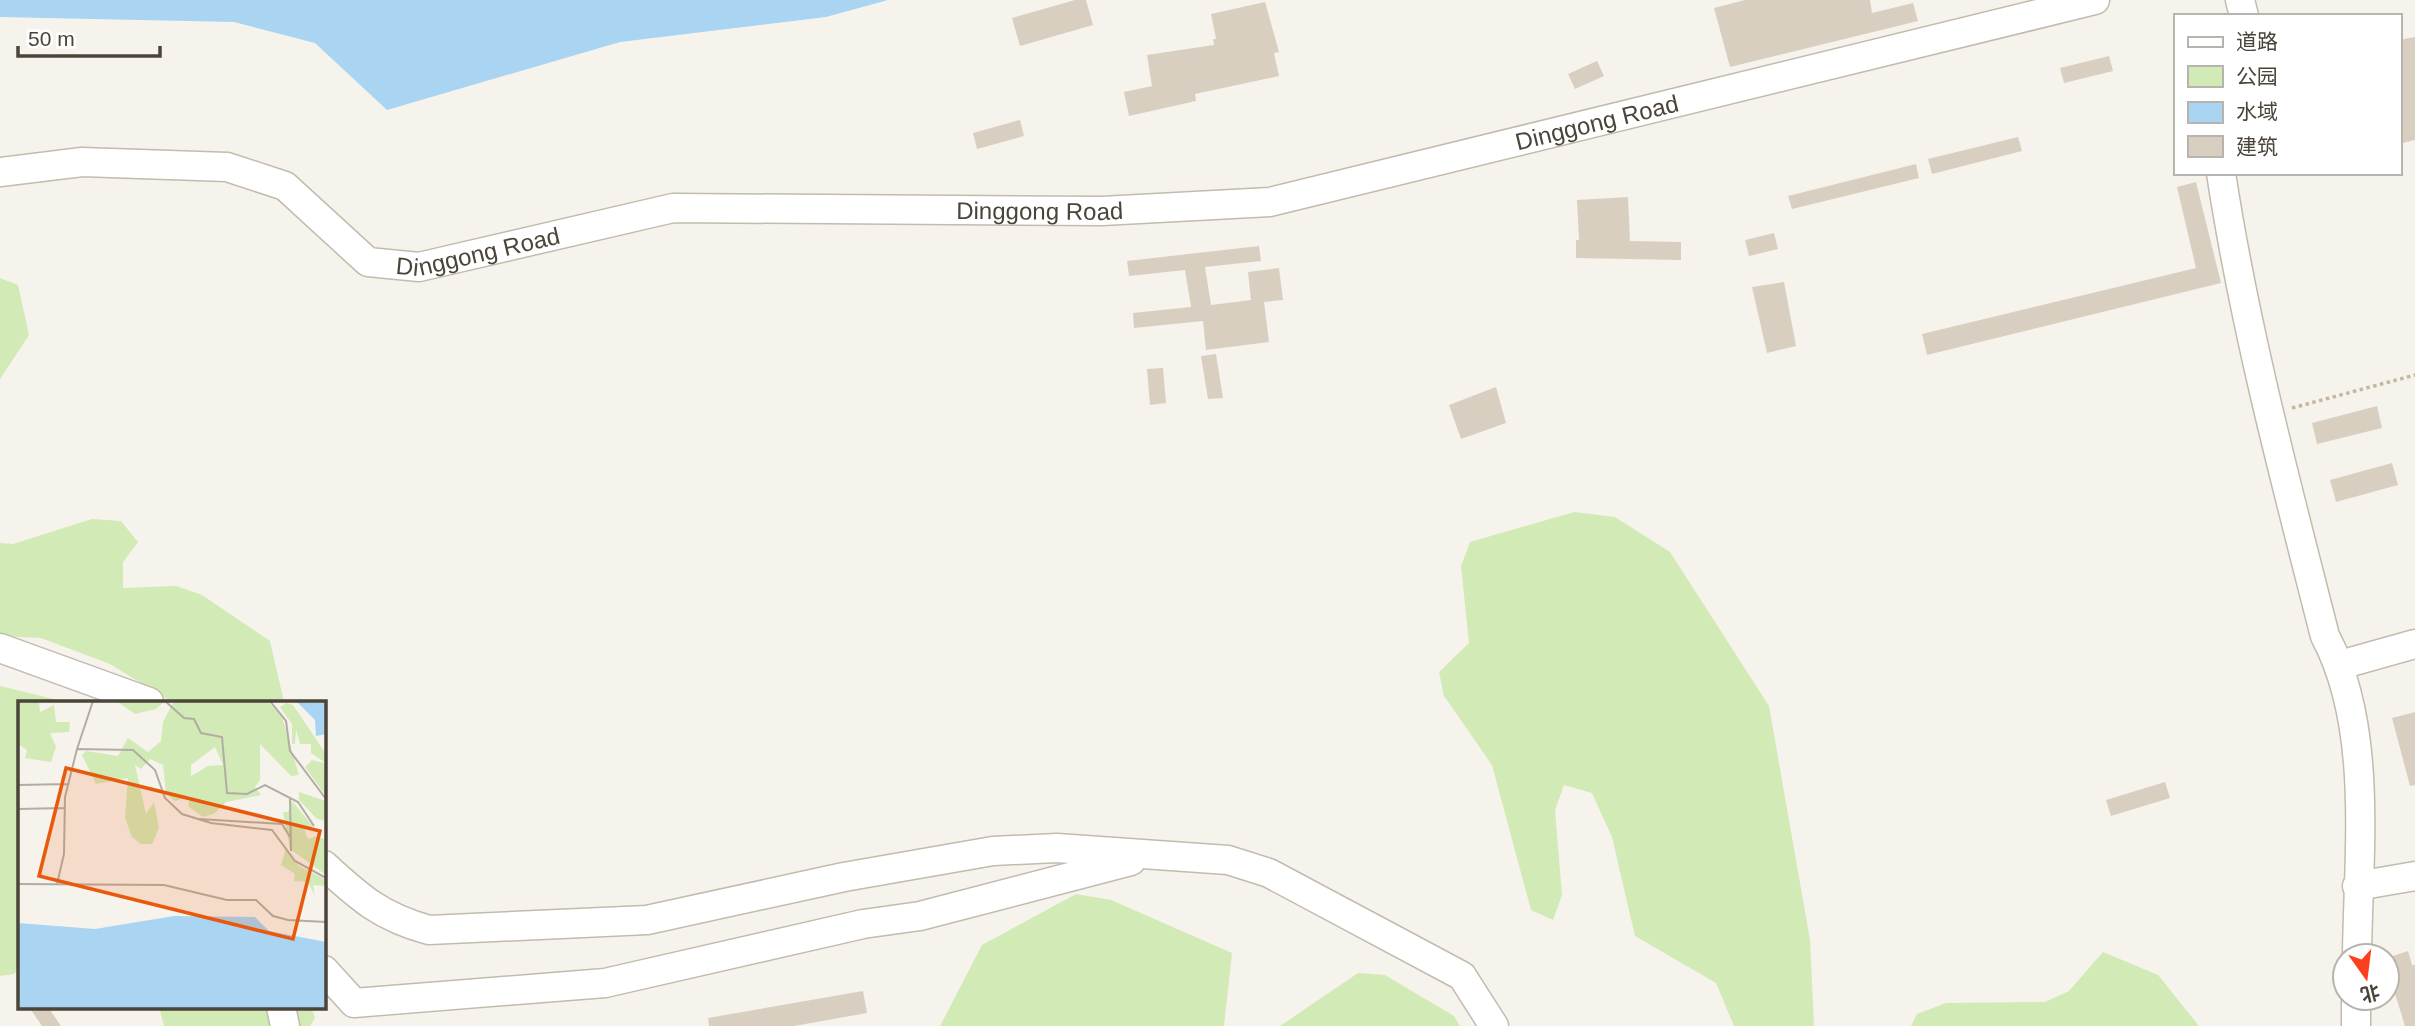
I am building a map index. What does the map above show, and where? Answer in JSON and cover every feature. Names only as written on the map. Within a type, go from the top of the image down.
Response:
[{"type":"street","name":"Dinggong Road","points":[[0,172],[82,162],[228,167],[285,186],[368,262],[419,267],[673,208],[1102,211],[1270,202],[2095,0]]},
{"type":"street","points":[[2221,175],[2234,256],[2269,414],[2325,636],[2340,665],[2358,760],[2357,942]]},
{"type":"street","points":[[2340,665],[2415,644]]},
{"type":"street","points":[[0,648],[146,701]]},
{"type":"street","points":[[326,867],[355,893],[395,921],[429,930],[647,920],[844,877],[993,851],[1057,848],[1228,860],[1269,873],[1462,976],[1493,1026]]},
{"type":"street","points":[[326,972],[354,1003],[605,983],[863,924],[920,916],[1153,855]]},
{"type":"street","points":[[2357,886],[2415,876]]},
{"type":"path","points":[[2269,414],[2415,375]]},
{"type":"green space","points":[[0,278],[18,285],[29,335],[0,379]]},
{"type":"green space","points":[[1574,512],[1615,517],[1670,552],[1769,706],[1810,940],[1814,1026],[1734,1026],[1716,983],[1635,936],[1612,837],[1592,793],[1564,785],[1555,810],[1562,895],[1553,920],[1531,910],[1492,765],[1444,696],[1439,672],[1469,643],[1461,566],[1470,542]]},
{"type":"green space","points":[[92,519],[121,521],[138,542],[123,562],[123,588],[176,586],[202,595],[270,641],[284,701],[170,701],[110,664],[41,638],[0,636],[0,543],[13,544]]},
{"type":"green space","points":[[0,686],[62,701],[18,701],[18,969],[14,974],[0,976]]},
{"type":"green space","points":[[1076,894],[1111,900],[1232,953],[1224,1026],[940,1026],[982,945]]},
{"type":"green space","points":[[2103,952],[2158,975],[2199,1026],[1911,1026],[1917,1014],[1946,1003],[2045,1002],[2069,991]]},
{"type":"green space","points":[[1358,973],[1385,975],[1454,1016],[1460,1026],[1280,1026]]},
{"type":"green space","points":[[160,1009],[312,1009],[315,1018],[310,1026],[164,1026]]},
{"type":"water","points":[[0,0],[888,0],[826,17],[620,42],[387,110],[315,43],[234,22],[0,17]]},
{"type":"building","points":[[1075,0],[1086,0],[1093,25],[1020,46],[1012,18]]},
{"type":"building","points":[[1745,0],[1870,0],[1872,13],[1913,3],[1918,21],[1730,67],[1714,8]]},
{"type":"building","points":[[1265,2],[1279,52],[1274,53],[1279,76],[1195,94],[1196,101],[1129,116],[1124,92],[1152,86],[1147,55],[1214,45],[1213,39],[1216,39],[1211,14]]},
{"type":"building","points":[[2415,37],[2415,140],[2401,144],[2401,40]]},
{"type":"building","points":[[2109,56],[2113,71],[2064,83],[2060,68]]},
{"type":"building","points":[[1597,61],[1604,76],[1575,89],[1568,74]]},
{"type":"building","points":[[1020,120],[1024,136],[977,149],[973,133]]},
{"type":"building","points":[[2018,137],[2022,151],[1932,174],[1928,159]]},
{"type":"building","points":[[1916,164],[1919,178],[1792,209],[1788,196]]},
{"type":"building","points":[[2196,182],[2221,283],[1927,355],[1922,334],[2196,268],[2177,187]]},
{"type":"building","points":[[1628,197],[1630,241],[1681,242],[1681,260],[1576,258],[1576,240],[1579,240],[1577,200]]},
{"type":"building","points":[[1774,233],[1778,249],[1749,256],[1745,240]]},
{"type":"building","points":[[1259,246],[1261,261],[1205,267],[1211,305],[1251,300],[1248,272],[1279,268],[1283,300],[1264,302],[1269,342],[1206,350],[1203,321],[1134,328],[1133,313],[1191,307],[1185,270],[1129,276],[1127,261]]},
{"type":"building","points":[[1784,282],[1796,346],[1767,353],[1752,287]]},
{"type":"building","points":[[1216,354],[1223,398],[1208,399],[1201,356]]},
{"type":"building","points":[[1163,368],[1166,403],[1150,405],[1147,369]]},
{"type":"building","points":[[1496,387],[1506,423],[1461,439],[1449,405]]},
{"type":"building","points":[[2377,406],[2382,428],[2317,444],[2312,423]]},
{"type":"building","points":[[2392,463],[2398,485],[2336,502],[2330,480]]},
{"type":"building","points":[[2415,712],[2415,785],[2410,786],[2392,718]]},
{"type":"building","points":[[2165,782],[2170,798],[2111,816],[2106,800]]},
{"type":"building","points":[[2408,951],[2412,965],[2415,965],[2415,1026],[2405,1026],[2401,1012],[2401,953]]},
{"type":"building","points":[[863,991],[867,1013],[794,1026],[709,1026],[708,1018]]},
{"type":"building","points":[[30,1009],[49,1009],[61,1026],[42,1026]]}]
